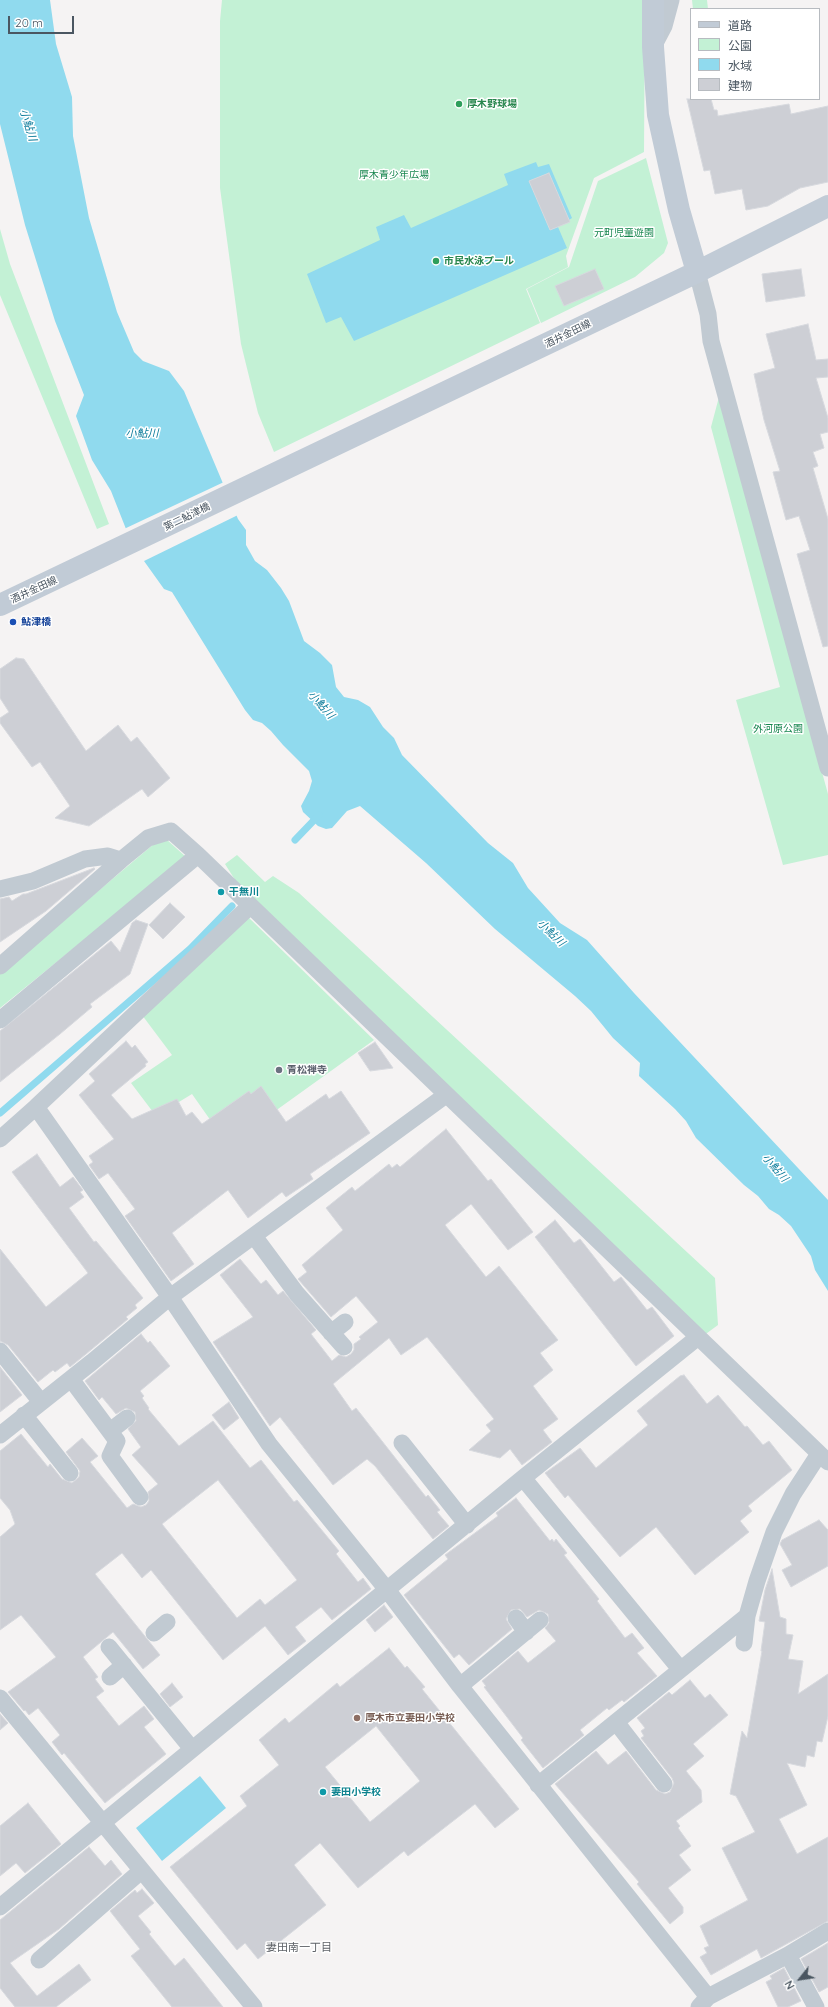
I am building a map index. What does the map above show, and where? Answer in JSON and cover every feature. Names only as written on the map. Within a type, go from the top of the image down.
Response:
[{"type":"main road","points":[[653,0],[653,47],[658,115],[679,210],[697,272]]},
{"type":"main road","name":"酒井金田線","points":[[307,459],[697,272],[828,206]]},
{"type":"main road","name":"第二鮎津橋","points":[[67,574],[307,459]]},
{"type":"main road","name":"酒井金田線","points":[[0,605],[67,574]]},
{"type":"street","points":[[653,47],[664,26],[671,0]]},
{"type":"street","points":[[697,272],[708,314],[713,349],[828,768]]},
{"type":"street","points":[[0,966],[148,838],[171,831],[198,855],[697,1338],[824,1458],[793,1494],[774,1532],[756,1581],[747,1616],[744,1642]]},
{"type":"street","points":[[0,1020],[198,855]]},
{"type":"street","points":[[0,889],[33,881],[85,859],[108,856],[121,860]]},
{"type":"street","points":[[0,1139],[250,906]]},
{"type":"street","points":[[0,1435],[71,1379],[170,1296],[446,1095]]},
{"type":"street","points":[[36,1107],[170,1296],[269,1444],[388,1590],[460,1686],[538,1785],[704,2002],[828,1931]]},
{"type":"street","points":[[254,1236],[297,1294],[344,1347]]},
{"type":"street","points":[[331,1333],[345,1322]]},
{"type":"street","points":[[0,1907],[102,1822],[467,1526],[523,1478],[697,1338]]},
{"type":"street","points":[[0,1351],[41,1402]]},
{"type":"street","points":[[71,1379],[117,1441],[110,1456],[140,1497]]},
{"type":"street","points":[[24,1415],[70,1473]]},
{"type":"street","points":[[110,1431],[128,1418]]},
{"type":"street","points":[[402,1443],[467,1526]]},
{"type":"street","points":[[523,1478],[680,1669]]},
{"type":"street","points":[[538,1785],[747,1616]]},
{"type":"street","points":[[516,1618],[526,1632]]},
{"type":"street","points":[[460,1686],[540,1620]]},
{"type":"street","points":[[154,1633],[167,1622]]},
{"type":"street","points":[[109,1647],[192,1749]]},
{"type":"street","points":[[110,1677],[124,1665]]},
{"type":"street","points":[[0,1698],[254,2007]]},
{"type":"street","points":[[616,1722],[664,1784]]},
{"type":"street","points":[[39,1960],[59,1951],[141,1871]]},
{"type":"street","points":[[788,1955],[816,2007]]},
{"type":"green space","name":"厚木青少年広場","points":[[222,0],[645,0],[644,152],[594,178],[566,256],[568,267],[526,289],[540,323],[274,452],[258,413],[241,344],[220,188],[220,21]]},
{"type":"green space","points":[[692,0],[707,0],[708,8],[693,8]]},
{"type":"green space","name":"元町児童遊園","points":[[646,158],[668,243],[664,253],[635,277],[541,323],[527,289],[569,267],[598,181]]},
{"type":"green space","points":[[0,229],[10,264],[109,524],[97,529],[0,295]]},
{"type":"green space","name":"外河原公園","points":[[719,397],[828,794],[828,855],[783,865],[736,700],[780,687],[711,427]]},
{"type":"green space","points":[[166,839],[186,857],[0,1008],[0,974],[155,843]]},
{"type":"green space","points":[[237,855],[265,882],[273,876],[299,893],[715,1278],[718,1325],[703,1336],[237,883],[225,864]]},
{"type":"green space","points":[[245,914],[374,1040],[271,1114],[211,1121],[192,1094],[156,1116],[131,1083],[172,1055],[142,1015]]},
{"type":"water","name":"小鮎川","points":[[0,0],[50,0],[56,44],[72,97],[73,136],[89,218],[117,312],[134,352],[143,361],[169,371],[184,391],[238,519],[246,530],[246,545],[255,561],[267,570],[289,601],[304,641],[320,653],[332,665],[336,687],[344,697],[358,700],[370,707],[383,727],[394,738],[402,755],[488,843],[513,863],[528,888],[560,923],[587,940],[634,993],[828,1200],[828,1291],[815,1270],[811,1256],[791,1226],[779,1215],[769,1209],[758,1196],[744,1185],[696,1138],[686,1121],[675,1109],[639,1076],[640,1063],[613,1038],[591,1011],[575,996],[495,929],[426,863],[360,806],[347,811],[332,828],[326,829],[318,826],[303,812],[301,806],[309,791],[312,781],[309,771],[271,731],[262,723],[253,720],[245,710],[172,592],[164,589],[144,561],[126,529],[111,491],[92,460],[76,416],[84,395],[55,321],[25,225],[0,124]]},
{"type":"water","name":"市民水泳プール","points":[[536,162],[538,167],[549,164],[572,218],[558,227],[567,248],[354,341],[341,317],[326,323],[307,274],[380,240],[376,227],[404,215],[411,228],[508,185],[504,174]]},
{"type":"water","points":[[200,1776],[226,1808],[162,1861],[136,1828]]},
{"type":"pier","points":[[224,482],[238,515],[142,562],[124,529]]},
{"type":"building","points":[[687,99],[711,100],[714,110],[717,110],[718,116],[789,104],[791,114],[828,106],[828,182],[800,188],[768,206],[746,210],[742,189],[715,194],[710,170],[704,171]]},
{"type":"building","points":[[549,173],[570,222],[550,230],[529,181]]},
{"type":"building","points":[[595,269],[604,289],[564,306],[555,286]]},
{"type":"building","points":[[801,269],[805,296],[766,302],[762,274]]},
{"type":"building","points":[[808,324],[816,360],[828,359],[828,377],[816,378],[828,418],[828,432],[820,434],[824,448],[813,452],[818,466],[813,468],[828,519],[828,646],[823,647],[797,554],[810,550],[799,516],[786,520],[773,472],[780,471],[764,420],[754,374],[775,368],[766,334]]},
{"type":"building","points":[[16,658],[24,659],[86,751],[118,725],[131,742],[137,737],[170,778],[148,797],[142,789],[89,826],[55,818],[70,806],[40,762],[32,767],[0,723],[0,718],[9,712],[0,698],[0,669]]},
{"type":"building","points":[[94,868],[95,869],[46,911],[0,942],[0,899],[9,897],[12,901],[23,894]]},
{"type":"building","points":[[170,903],[185,917],[163,939],[149,925]]},
{"type":"building","points":[[136,920],[148,924],[130,974],[90,1004],[92,1007],[0,1082],[0,1031],[111,941],[120,952],[132,923]]},
{"type":"building","points":[[126,1041],[132,1048],[135,1045],[148,1062],[145,1064],[146,1066],[111,1095],[132,1119],[177,1099],[186,1116],[192,1112],[202,1124],[249,1091],[251,1094],[261,1086],[286,1122],[326,1094],[329,1099],[341,1091],[370,1133],[310,1174],[313,1179],[286,1197],[282,1192],[248,1218],[228,1190],[172,1233],[194,1264],[171,1281],[125,1216],[135,1209],[108,1173],[99,1179],[89,1165],[93,1162],[89,1156],[114,1139],[79,1095],[95,1081],[89,1074]]},
{"type":"building","points":[[375,1042],[393,1068],[370,1071],[358,1053]]},
{"type":"building","points":[[446,1129],[488,1181],[491,1179],[533,1232],[508,1250],[471,1204],[445,1225],[486,1277],[499,1266],[558,1340],[540,1353],[553,1370],[533,1386],[558,1419],[543,1430],[552,1442],[522,1465],[510,1449],[500,1458],[469,1450],[491,1431],[486,1425],[494,1419],[427,1337],[401,1355],[389,1338],[333,1384],[352,1411],[356,1408],[426,1497],[428,1495],[440,1510],[437,1512],[449,1526],[433,1539],[375,1466],[367,1459],[333,1485],[280,1417],[270,1426],[213,1342],[253,1317],[220,1275],[240,1259],[261,1284],[266,1280],[278,1295],[283,1291],[316,1330],[311,1334],[332,1361],[339,1355],[346,1357],[351,1354],[354,1350],[354,1344],[361,1339],[359,1337],[378,1322],[356,1296],[331,1317],[298,1279],[307,1272],[302,1265],[343,1230],[326,1208],[352,1187],[355,1191],[389,1164],[392,1168],[397,1164],[400,1167]]},
{"type":"building","points":[[37,1154],[60,1187],[73,1177],[83,1190],[80,1192],[84,1197],[69,1208],[94,1242],[96,1241],[143,1298],[135,1305],[137,1308],[126,1317],[128,1319],[70,1367],[67,1363],[55,1372],[53,1370],[38,1382],[8,1345],[0,1341],[0,1249],[46,1307],[88,1273],[12,1172]]},
{"type":"building","points":[[555,1220],[574,1243],[580,1239],[614,1282],[621,1277],[647,1310],[652,1307],[674,1336],[636,1366],[535,1237]]},
{"type":"building","points":[[141,1334],[148,1343],[150,1341],[170,1366],[140,1391],[144,1396],[142,1398],[149,1408],[148,1409],[179,1446],[213,1421],[250,1468],[261,1460],[294,1502],[297,1500],[339,1551],[336,1554],[358,1582],[363,1578],[371,1589],[332,1620],[321,1607],[295,1627],[306,1641],[288,1655],[265,1626],[223,1660],[151,1570],[142,1578],[122,1553],[95,1574],[160,1655],[143,1669],[113,1632],[83,1657],[98,1677],[95,1679],[104,1691],[96,1697],[119,1726],[144,1706],[154,1719],[144,1727],[166,1754],[105,1803],[64,1753],[62,1755],[52,1742],[60,1735],[38,1708],[29,1715],[8,1692],[56,1657],[21,1615],[0,1630],[0,1537],[15,1524],[10,1510],[0,1498],[0,1451],[21,1434],[48,1467],[50,1464],[62,1479],[72,1483],[79,1477],[80,1471],[66,1452],[82,1438],[98,1456],[90,1462],[127,1508],[133,1504],[141,1507],[146,1505],[149,1501],[148,1492],[158,1484],[132,1455],[141,1447],[128,1429],[136,1421],[135,1412],[126,1408],[116,1414],[102,1397],[99,1400],[85,1381]],"holes":[[[218,1480],[297,1580],[265,1605],[260,1599],[237,1618],[162,1524]]]},
{"type":"building","points":[[0,1367],[22,1395],[0,1412]]},
{"type":"building","points":[[684,1375],[707,1404],[718,1395],[745,1427],[747,1426],[763,1445],[769,1441],[792,1470],[748,1506],[752,1511],[740,1521],[749,1532],[695,1575],[656,1527],[620,1557],[568,1495],[565,1498],[545,1473],[580,1448],[596,1468],[648,1425],[637,1411],[680,1376]]},
{"type":"building","points":[[229,1402],[239,1418],[224,1430],[212,1415]]},
{"type":"building","points":[[516,1498],[550,1541],[552,1539],[554,1542],[556,1539],[567,1553],[564,1555],[599,1599],[597,1601],[625,1638],[632,1633],[644,1648],[637,1653],[657,1676],[624,1702],[622,1700],[609,1710],[607,1708],[580,1730],[584,1735],[543,1768],[521,1740],[523,1738],[484,1687],[486,1686],[482,1681],[518,1651],[528,1663],[556,1641],[545,1628],[549,1623],[548,1614],[539,1610],[527,1617],[520,1609],[511,1610],[506,1619],[512,1629],[469,1665],[459,1654],[454,1658],[404,1595],[448,1559],[445,1555],[498,1516],[496,1513]]},
{"type":"building","points":[[819,1520],[828,1530],[828,1566],[791,1587],[782,1570],[792,1565],[780,1544],[782,1540]]},
{"type":"building","points":[[772,1569],[780,1617],[786,1619],[786,1634],[793,1635],[788,1659],[803,1661],[798,1694],[828,1674],[828,1716],[822,1742],[817,1741],[814,1757],[807,1755],[805,1767],[787,1763],[807,1805],[779,1819],[797,1854],[828,1837],[828,1921],[761,1958],[757,1949],[711,1975],[700,1957],[707,1953],[704,1948],[709,1946],[700,1926],[748,1900],[722,1848],[755,1832],[736,1796],[730,1794],[742,1731],[747,1738],[762,1651],[765,1622],[759,1621],[765,1590]]},
{"type":"building","points":[[384,1605],[393,1617],[375,1632],[366,1620]]},
{"type":"building","points":[[389,1648],[405,1668],[407,1666],[425,1687],[422,1689],[519,1809],[495,1828],[475,1804],[408,1856],[404,1851],[358,1888],[320,1843],[294,1865],[326,1905],[258,1959],[245,1943],[237,1950],[170,1867],[247,1806],[240,1796],[279,1765],[259,1740],[285,1718],[289,1723],[337,1683],[340,1687]],"holes":[[[376,1726],[420,1781],[370,1822],[325,1767]]]},
{"type":"building","points":[[690,1680],[705,1698],[710,1694],[728,1715],[693,1744],[704,1756],[686,1771],[701,1790],[702,1802],[676,1821],[680,1826],[678,1828],[691,1846],[679,1855],[691,1870],[668,1888],[683,1907],[683,1913],[670,1924],[637,1884],[639,1882],[555,1784],[596,1751],[608,1765],[626,1751],[656,1790],[665,1794],[670,1792],[674,1783],[672,1778],[641,1738],[644,1736],[641,1731],[645,1728],[637,1718],[669,1692],[672,1695]]},
{"type":"building","points":[[172,1683],[183,1697],[170,1707],[160,1694]]},
{"type":"building","points":[[0,1714],[8,1723],[0,1730]]},
{"type":"building","points":[[28,1803],[61,1844],[25,1873],[16,1863],[0,1876],[0,1826]]},
{"type":"building","points":[[89,1847],[105,1866],[111,1860],[122,1874],[59,1929],[10,1963],[37,1996],[79,1964],[91,1980],[56,2007],[15,2007],[0,1988],[0,1920]]},
{"type":"building","points":[[142,1889],[154,1903],[138,1916],[151,1932],[149,1934],[175,1966],[184,1958],[223,2007],[172,2007],[131,1956],[140,1949],[110,1911],[135,1890],[137,1893]]},
{"type":"building","points":[[828,1943],[828,1987],[819,1992],[801,1959]]},
{"type":"building","points":[[784,1968],[801,2001],[788,2007],[778,2007],[766,1982],[772,1979],[770,1976]]},
{"type":"waterway","name":"干無川","points":[[295,840],[319,815]]},
{"type":"waterway","name":"干無川","points":[[0,1113],[190,949],[232,906]]},
{"type":"place","name":"厚木野球場","points":[[459,104]]},
{"type":"place","name":"市民水泳プール","points":[[436,261]]},
{"type":"place","name":"鮎津橋","points":[[13,622]]},
{"type":"place","name":"干無川","points":[[221,892]]},
{"type":"place","name":"青松禅寺","points":[[279,1070]]},
{"type":"place","name":"厚木市立妻田小学校","points":[[357,1718]]},
{"type":"place","name":"妻田小学校","points":[[323,1792]]},
{"type":"district","name":"妻田南一丁目","points":[[299,1948]]}]
